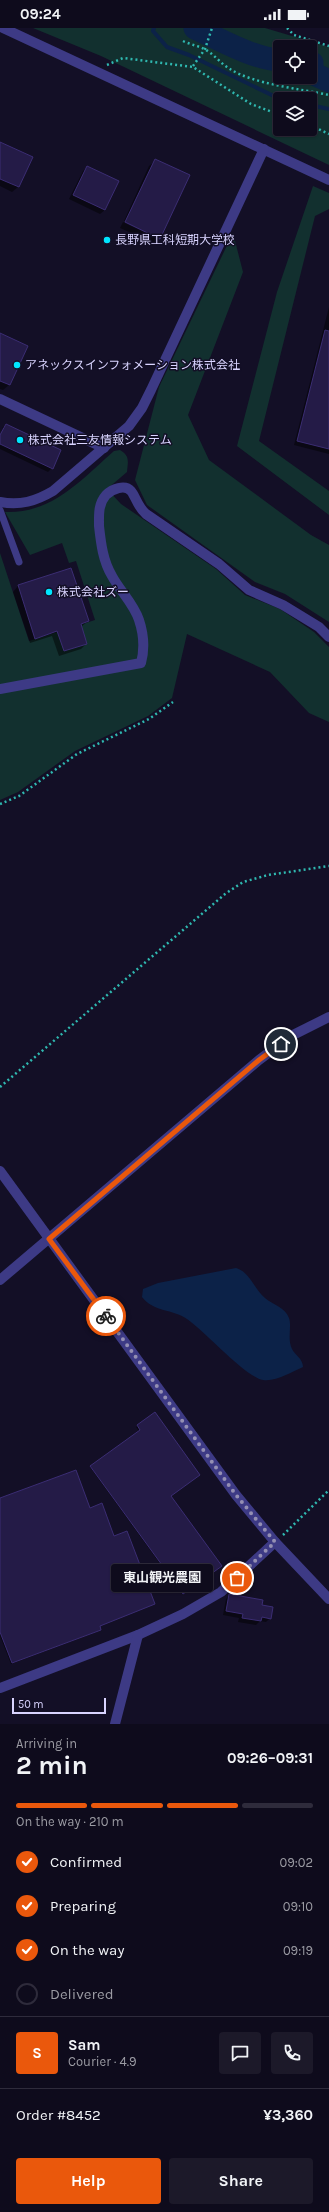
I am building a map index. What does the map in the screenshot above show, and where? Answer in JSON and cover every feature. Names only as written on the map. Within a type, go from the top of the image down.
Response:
[{"type":"street","points":[[3,28],[329,180]]},
{"type":"street","points":[[0,502],[10,504],[28,502],[41,498],[54,491],[129,426],[142,408],[264,149]]},
{"type":"street","points":[[0,399],[104,448]]},
{"type":"street","points":[[0,689],[141,663],[144,652],[143,636],[139,619],[112,577],[103,558],[99,515],[101,501],[108,493],[116,489],[124,488],[131,491],[138,507],[146,514],[219,564],[248,590],[283,605],[319,627],[329,637]]},
{"type":"street","points":[[0,1280],[259,1060],[291,1036],[329,1017]]},
{"type":"street","points":[[0,1171],[236,1495],[275,1542],[329,1599]]},
{"type":"street","points":[[0,1688],[138,1635],[210,1600],[237,1578],[275,1542]]},
{"type":"street","points":[[115,1724],[138,1635]]},
{"type":"lane","points":[[0,510],[19,562]]},
{"type":"path","points":[[193,67],[205,49],[212,28]]},
{"type":"path","points":[[287,28],[294,35],[329,46]]},
{"type":"path","points":[[183,42],[194,47],[205,49],[230,69],[245,75],[269,83],[329,95]]},
{"type":"path","points":[[93,71],[123,58],[193,67],[251,104],[273,112]]},
{"type":"path","points":[[317,128],[329,134]]},
{"type":"path","points":[[0,804],[19,796],[77,754],[149,719],[173,702]]},
{"type":"path","points":[[0,1087],[226,894],[243,882],[268,875],[329,866]]},
{"type":"path","points":[[275,1542],[329,1490]]},
{"type":"green space","points":[[33,28],[265,28],[305,40],[273,40],[273,84],[317,84],[317,43],[329,47],[329,165],[101,56]]},
{"type":"green space","points":[[313,186],[329,193],[329,209],[315,216],[259,441],[329,491],[329,515],[237,446],[277,292]]},
{"type":"green space","points":[[233,233],[243,272],[188,415],[209,460],[311,535],[329,545],[329,622],[285,594],[255,582],[147,505],[135,480],[159,387]]},
{"type":"green space","points":[[120,450],[127,457],[127,472],[107,489],[121,504],[216,569],[245,595],[280,609],[314,632],[329,647],[329,722],[309,713],[270,672],[187,634],[172,698],[148,716],[75,751],[18,792],[0,800],[0,553],[29,641],[95,620],[76,561],[69,563],[62,543],[30,555],[5,512],[22,511],[51,501],[77,484],[114,451]]},
{"type":"water","points":[[236,1268],[245,1273],[265,1298],[285,1311],[290,1322],[292,1349],[299,1357],[303,1367],[273,1380],[263,1380],[255,1377],[246,1371],[187,1319],[176,1313],[157,1308],[142,1297],[143,1289],[158,1283]]},
{"type":"building","points":[[0,142],[33,157],[19,187],[0,179]]},
{"type":"building","points":[[155,159],[190,175],[160,239],[125,222]]},
{"type":"building","points":[[87,166],[119,181],[105,210],[73,195]]},
{"type":"building","points":[[325,330],[329,331],[329,449],[297,441]]},
{"type":"building","points":[[0,333],[28,346],[10,385],[0,381]]},
{"type":"building","points":[[6,424],[61,450],[53,469],[0,444],[0,435]]},
{"type":"building","points":[[71,568],[89,621],[81,624],[87,644],[64,651],[57,631],[35,639],[18,585]]},
{"type":"building","points":[[155,1412],[200,1475],[171,1496],[222,1566],[183,1594],[90,1466],[140,1430],[137,1425]]},
{"type":"building","points":[[76,1470],[90,1508],[102,1503],[114,1536],[127,1531],[155,1604],[100,1626],[101,1630],[12,1663],[0,1632],[0,1498]]},
{"type":"building","points":[[229,1594],[263,1600],[262,1605],[273,1607],[271,1619],[262,1617],[261,1621],[242,1618],[243,1614],[226,1611]]},
{"type":"waterway","points":[[154,28],[153,31],[167,47],[189,55],[273,96]]},
{"type":"waterway","points":[[195,28],[248,52],[273,59]]},
{"type":"waterway","points":[[317,75],[329,81]]},
{"type":"waterway","points":[[317,106],[329,109]]},
{"type":"way so far","points":[[106,1316],[236,1495],[275,1542],[237,1578]]},
{"type":"place","name":"長野県工科短期大学校","points":[[107,240]]},
{"type":"place","name":"アネックスインフォメーション株式会社","points":[[17,365]]},
{"type":"place","name":"株式会社三友情報システム","points":[[20,440]]},
{"type":"place","name":"株式会社ズー","points":[[49,592]]},
{"type":"place","name":"東山観光農園","points":[[237,1578]]},
{"type":"route","points":[[106,1316],[49,1239],[259,1060],[281,1044]]}]
